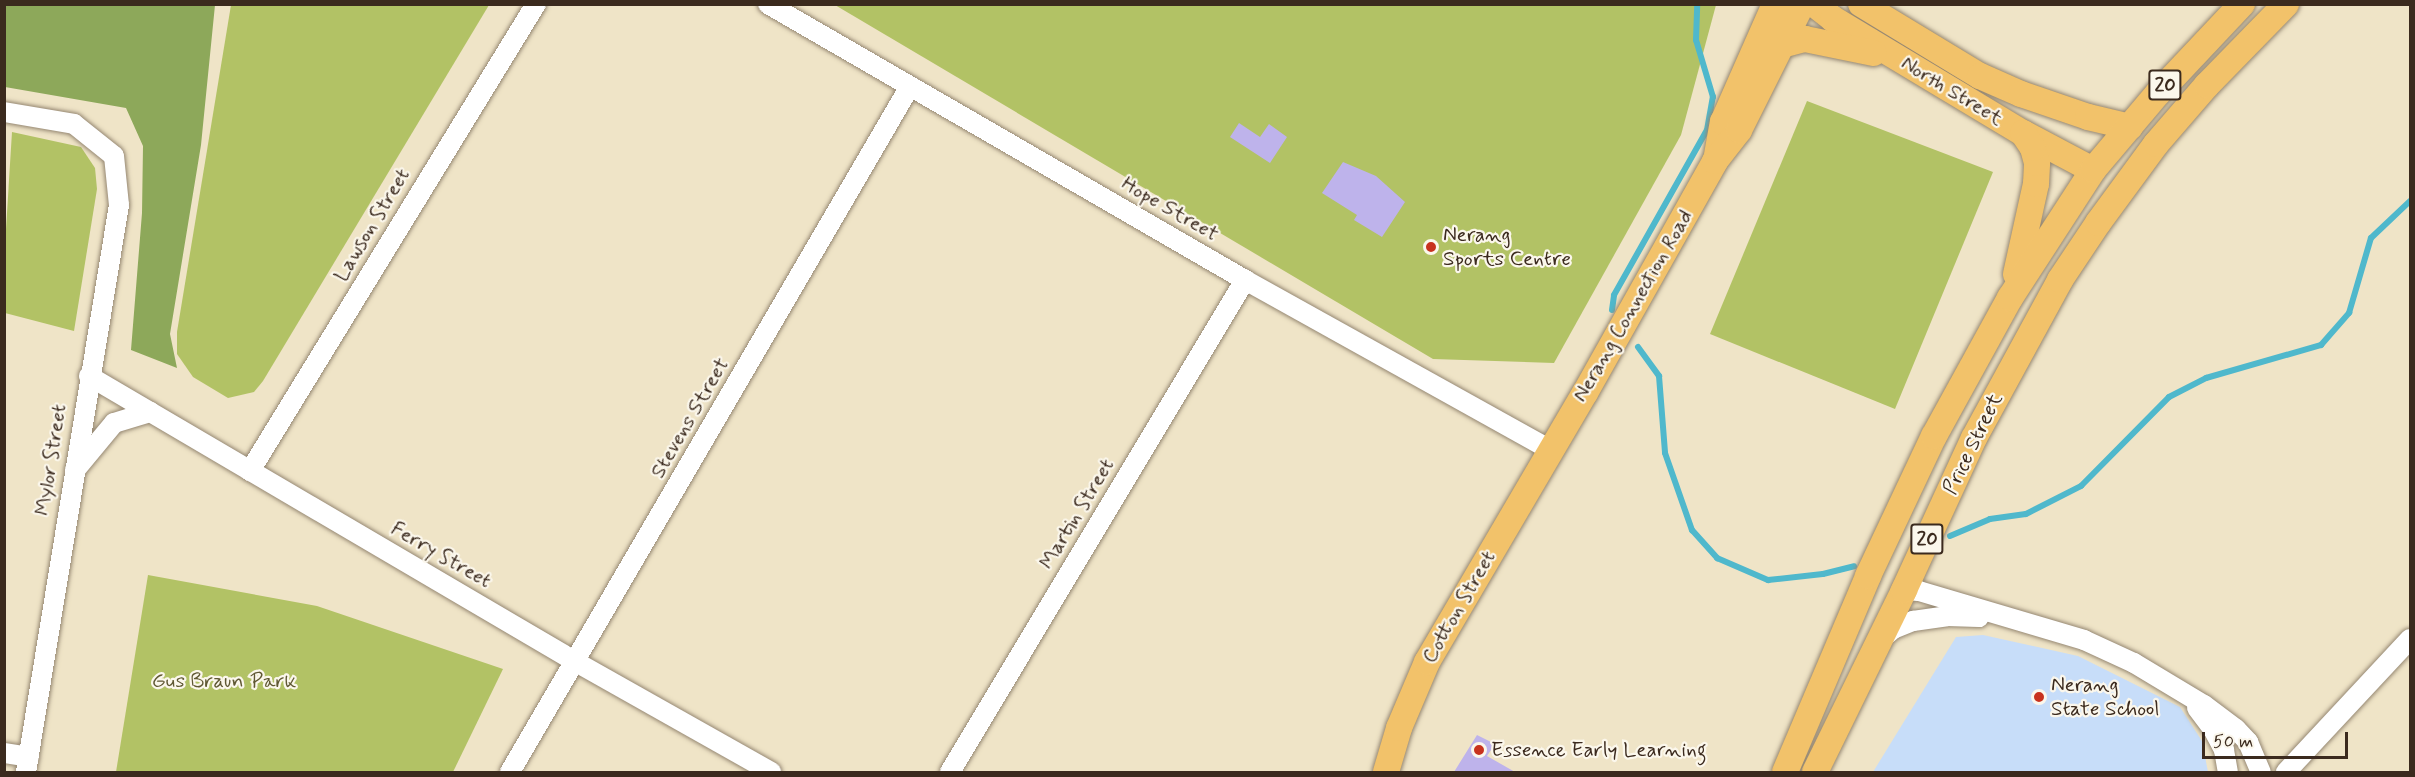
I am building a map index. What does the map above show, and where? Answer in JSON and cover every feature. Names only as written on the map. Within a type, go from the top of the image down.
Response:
[{"type":"main road","name":"Nerang Connection Road","points":[[1715,161],[1723,122],[1775,4]]},
{"type":"main road","name":"Nerang Connection Road","points":[[1551,450],[1715,161],[1739,130],[1802,4]]},
{"type":"main road","name":"North Street","points":[[1814,4],[1833,19],[1900,60],[2023,133],[2093,170]]},
{"type":"main road","name":"20","points":[[2010,298],[2093,170],[2242,4]]},
{"type":"main road","name":"20","points":[[2156,144],[2207,85],[2286,4]]},
{"type":"main road","name":"North Street","points":[[1865,6],[1980,76],[2021,94],[2088,117],[2130,127]]},
{"type":"main road","points":[[1782,45],[1796,40],[1820,40],[1900,60]]},
{"type":"main road","points":[[2010,298],[2036,184],[2037,163],[2033,148],[2023,133]]},
{"type":"main road","points":[[2093,170],[2122,165],[2156,144]]},
{"type":"main road","name":"Price Street","points":[[1815,772],[1904,590],[1974,438],[2060,280],[2098,222],[2156,144]]},
{"type":"main road","name":"Price Street","points":[[1785,772],[1868,576],[1934,436],[2010,298]]},
{"type":"main road","name":"Cotton Street","points":[[1386,772],[1399,728],[1427,662],[1551,450]]},
{"type":"main road","points":[[1826,677],[1876,602],[1885,595],[1904,590]]},
{"type":"street","name":"Lawson Street","points":[[250,471],[536,4]]},
{"type":"street","name":"Hope Street","points":[[768,4],[1245,280],[1551,450]]},
{"type":"street","name":"Stevens Street","points":[[510,772],[910,86]]},
{"type":"street","name":"Mylor Street","points":[[4,112],[74,124],[114,156],[118,205],[27,765]]},
{"type":"street","name":"Martin Street","points":[[950,772],[1245,280]]},
{"type":"street","name":"Ferry Street","points":[[89,376],[576,662],[771,772]]},
{"type":"street","points":[[74,471],[114,423],[150,412]]},
{"type":"street","points":[[1904,590],[1919,591],[2084,640],[2134,663],[2236,729],[2248,742],[2261,772]]},
{"type":"street","points":[[1879,641],[1893,629],[1912,621],[1966,616],[2012,620]]},
{"type":"street","points":[[2286,772],[2410,639]]},
{"type":"street","points":[[2168,683],[2199,709],[2213,729],[2224,750],[2228,772]]},
{"type":"street","points":[[4,753],[27,765]]},
{"type":"shaded area","name":"Nerang State School","points":[[1983,635],[2078,656],[2180,707],[2202,741],[2208,772],[1873,772],[1956,637]]},
{"type":"green space","points":[[4,5],[215,5],[201,145],[170,334],[177,368],[131,350],[142,213],[143,146],[126,108],[5,87]]},
{"type":"green space","points":[[231,5],[489,5],[263,381],[254,392],[228,398],[193,377],[177,354],[177,332]]},
{"type":"green space","name":"Nerang Sports Centre","points":[[835,5],[1716,5],[1681,135],[1554,363],[1433,359]]},
{"type":"green space","points":[[1807,101],[1993,172],[1895,409],[1710,334]]},
{"type":"green space","points":[[12,132],[81,147],[95,168],[97,189],[74,331],[5,313],[5,245]]},
{"type":"green space","name":"Gus Braun Park","points":[[148,575],[317,606],[503,669],[453,772],[116,772]]},
{"type":"building","points":[[1239,123],[1260,137],[1269,124],[1287,137],[1270,163],[1230,137]]},
{"type":"building","points":[[1343,162],[1376,176],[1405,202],[1382,237],[1354,220],[1357,215],[1322,193]]},
{"type":"building","name":"Essence Early Learning","points":[[1477,735],[1495,744],[1487,756],[1515,772],[1454,772]]},
{"type":"waterway","points":[[1612,310],[1614,295],[1707,130],[1713,97],[1696,40],[1697,4]]},
{"type":"waterway","points":[[1950,536],[1990,519],[2026,514],[2081,486],[2169,397],[2206,378],[2321,345],[2349,313],[2371,238],[2410,201]]},
{"type":"waterway","points":[[1638,347],[1659,376],[1665,453],[1692,530],[1717,558],[1768,580],[1823,574],[1854,566]]},
{"type":"place","name":"Nerang Sports Centre","points":[[1431,247]]},
{"type":"place","name":"Nerang State School","points":[[2039,697]]},
{"type":"place","name":"Essence Early Learning","points":[[1479,750]]}]
